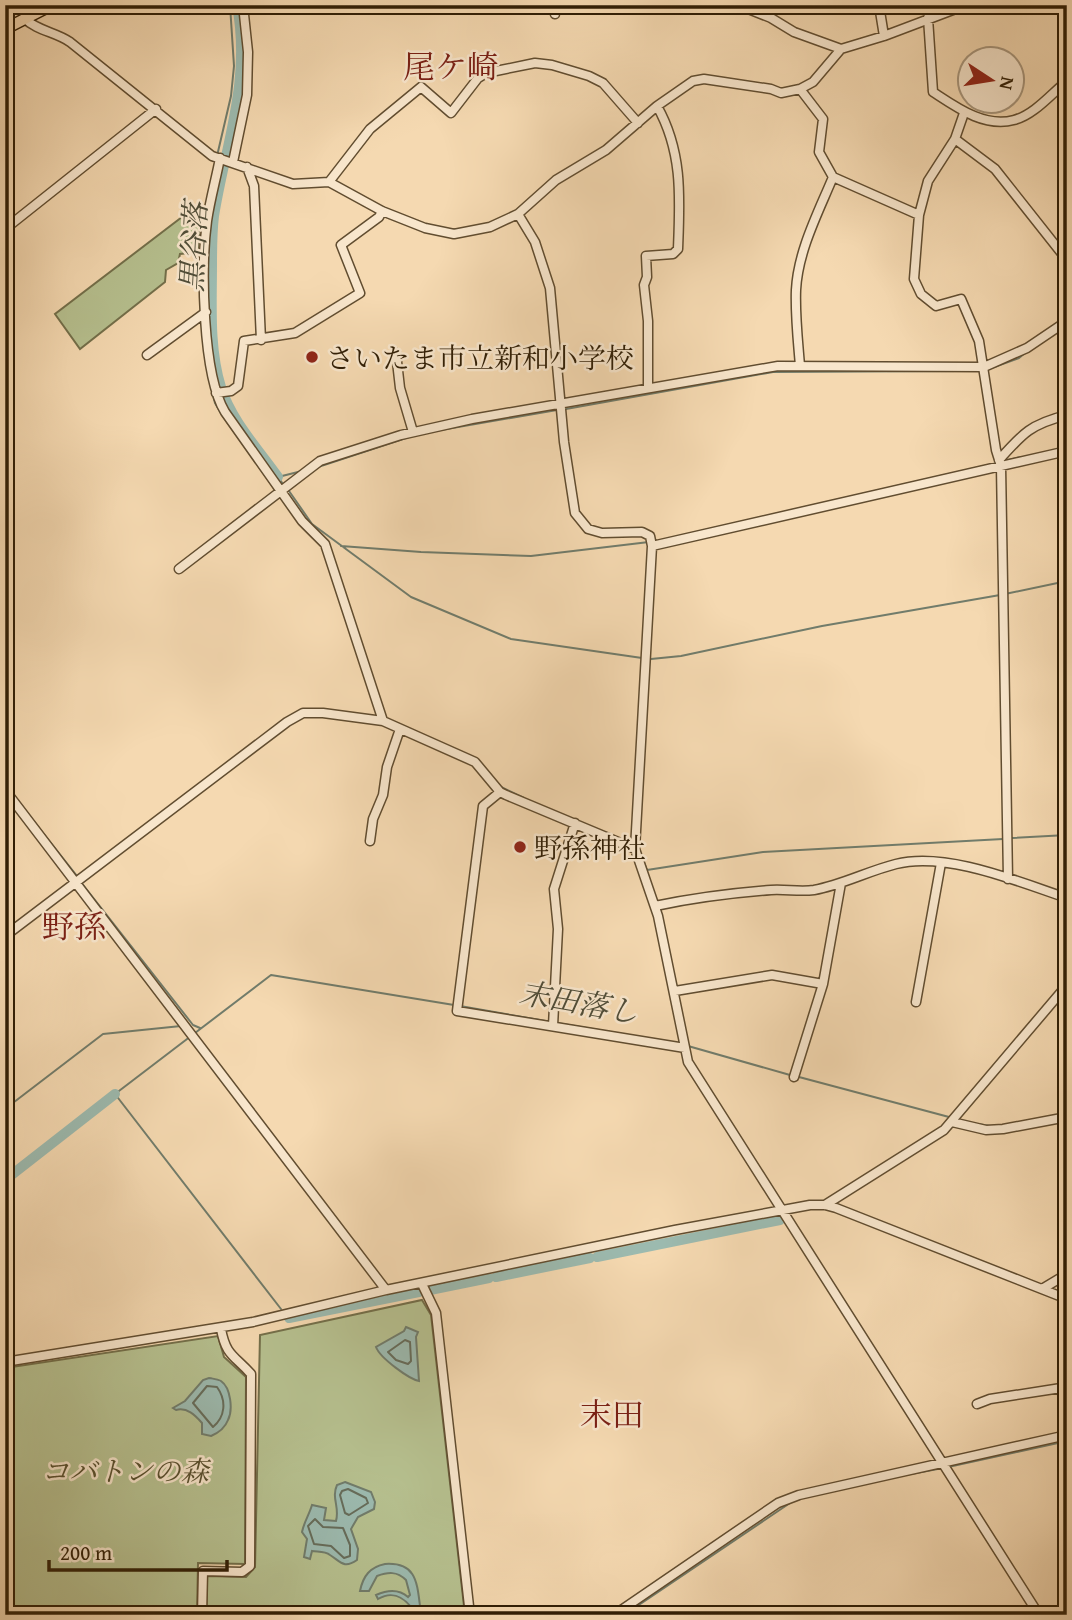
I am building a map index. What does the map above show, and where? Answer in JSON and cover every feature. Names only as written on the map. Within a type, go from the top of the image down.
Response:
[{"type":"main road","points":[[5,29],[29,12],[52,5]]},
{"type":"street","points":[[243,5],[247,95],[207,222],[206,312],[211,371],[216,393],[225,412],[302,522],[325,544],[383,721]]},
{"type":"street","points":[[738,5],[771,18],[793,32],[841,49],[966,5]]},
{"type":"street","points":[[879,5],[884,36]]},
{"type":"street","points":[[29,12],[37,28],[60,35],[71,42],[212,156],[293,184],[329,182],[382,211],[425,228],[454,234],[490,227],[518,214],[556,180],[606,150],[657,106],[693,81],[704,79],[771,89],[781,93],[800,89],[824,72],[841,49]]},
{"type":"street","points":[[928,18],[933,92],[956,108]]},
{"type":"street","points":[[329,182],[370,129],[421,87],[451,113],[478,78],[486,72],[517,66],[535,63],[552,65],[589,76],[603,83],[638,123]]},
{"type":"street","points":[[1026,112],[1047,99],[1067,81]]},
{"type":"street","points":[[800,89],[822,119],[819,152],[833,177],[919,215]]},
{"type":"street","points":[[648,388],[648,321],[644,285],[647,276],[646,256],[673,254],[678,249],[681,193],[672,140],[657,106]]},
{"type":"street","points":[[5,229],[156,109]]},
{"type":"street","points":[[963,116],[956,139],[928,180],[919,215],[914,279],[920,294],[936,306],[961,299],[979,341],[1000,463],[1008,879]]},
{"type":"street","points":[[974,116],[1014,120],[1020,116]]},
{"type":"street","points":[[956,139],[995,169],[1067,260]]},
{"type":"street","points":[[247,167],[254,186],[261,340]]},
{"type":"street","points":[[800,366],[796,289],[817,214],[833,177]]},
{"type":"street","points":[[216,393],[231,391],[238,386],[244,341],[295,333],[360,293],[341,245],[379,217],[382,211]]},
{"type":"street","points":[[518,214],[535,242],[550,288],[567,463],[575,513],[588,529],[602,533],[642,532],[650,536],[652,546],[635,849],[655,906],[688,1062],[1038,1615]]},
{"type":"street","points":[[147,355],[206,312]]},
{"type":"street","points":[[179,569],[320,461],[413,432],[472,419],[768,368],[984,367],[1027,348],[1067,321]]},
{"type":"street","points":[[396,353],[400,388],[413,432]]},
{"type":"street","points":[[1000,463],[1025,432],[1042,421],[1067,415]]},
{"type":"street","points":[[652,546],[1000,463],[1067,451]]},
{"type":"street","points":[[5,936],[303,713],[383,721],[475,762],[500,792],[635,849]]},
{"type":"street","points":[[370,841],[373,819],[383,795],[387,767],[400,729]]},
{"type":"street","points":[[5,790],[386,1290]]},
{"type":"street","points":[[500,792],[483,806],[457,1011],[685,1048]]},
{"type":"street","points":[[553,1026],[558,929],[554,889],[575,823]]},
{"type":"street","points":[[655,906],[761,891],[812,890],[841,883],[897,863],[918,861],[970,868],[1067,898]]},
{"type":"street","points":[[916,1002],[941,863]]},
{"type":"street","points":[[794,1077],[823,984],[841,883]]},
{"type":"street","points":[[675,991],[762,976],[823,984]]},
{"type":"street","points":[[825,1205],[944,1130],[1067,985]]},
{"type":"street","points":[[952,1122],[986,1130],[1067,1117]]},
{"type":"street","points":[[5,1362],[221,1329],[386,1290],[810,1205],[825,1205],[1067,1299]]},
{"type":"street","points":[[1042,1289],[1067,1274]]},
{"type":"street","points":[[422,1284],[436,1313],[470,1615]]},
{"type":"street","points":[[202,1615],[203,1571],[242,1572],[250,1566],[251,1374],[234,1359],[225,1346],[221,1329]]},
{"type":"street","points":[[977,1404],[990,1399],[1061,1388],[1067,1417]]},
{"type":"street","points":[[620,1613],[778,1503],[826,1488],[1067,1435]]},
{"type":"green space","points":[[182,217],[182,220],[200,223],[198,252],[180,254],[178,263],[166,270],[165,282],[80,349],[55,314]]},
{"type":"green space","points":[[422,1300],[431,1315],[465,1615],[206,1615],[207,1576],[246,1577],[255,1567],[260,1335]]},
{"type":"green space","name":"コバトンの森","points":[[218,1336],[224,1357],[246,1377],[245,1564],[198,1563],[197,1615],[5,1615],[5,1368]]},
{"type":"water","points":[[406,1327],[418,1332],[416,1337],[419,1381],[395,1367],[376,1347],[404,1331]]},
{"type":"water","points":[[209,1378],[224,1384],[231,1405],[230,1416],[225,1425],[211,1436],[202,1434],[202,1423],[194,1415],[173,1408],[185,1401],[203,1380]]},
{"type":"water","points":[[345,1482],[371,1492],[375,1502],[374,1509],[358,1517],[351,1529],[358,1549],[357,1560],[346,1564],[326,1553],[312,1551],[310,1559],[304,1557],[307,1539],[302,1532],[312,1505],[326,1508],[324,1520],[336,1521],[335,1490],[337,1485]]},
{"type":"water","points":[[385,1564],[403,1566],[409,1570],[416,1582],[420,1606],[427,1610],[427,1615],[412,1615],[411,1607],[396,1596],[388,1595],[378,1599],[376,1595],[388,1591],[400,1592],[408,1597],[410,1595],[406,1580],[396,1574],[377,1576],[369,1591],[360,1591],[368,1573]]},
{"type":"waterway","points":[[217,156],[231,96],[234,66],[230,5]]},
{"type":"waterway","name":"黒谷落","points":[[237,5],[241,33],[239,86],[213,228],[213,342],[217,372],[231,411],[278,477]]},
{"type":"waterway","points":[[986,370],[1019,358],[1025,353]]},
{"type":"waterway","points":[[566,409],[773,372],[959,371]]},
{"type":"waterway","points":[[211,387],[215,403],[222,415],[276,491]]},
{"type":"waterway","points":[[435,431],[557,410]]},
{"type":"waterway","points":[[318,467],[409,437]]},
{"type":"waterway","points":[[1003,461],[1021,457]]},
{"type":"waterway","points":[[679,536],[997,463]]},
{"type":"waterway","points":[[283,484],[278,477],[302,471]]},
{"type":"waterway","points":[[289,491],[312,524],[411,597],[511,639],[642,658]]},
{"type":"waterway","points":[[302,527],[313,538]]},
{"type":"waterway","points":[[341,546],[531,556],[649,542]]},
{"type":"waterway","points":[[1005,594],[1067,581]]},
{"type":"waterway","points":[[651,659],[681,656],[822,626],[1000,595]]},
{"type":"waterway","points":[[501,787],[524,798]]},
{"type":"waterway","points":[[24,809],[77,876]]},
{"type":"waterway","points":[[1012,838],[1067,835]]},
{"type":"waterway","points":[[639,850],[647,870],[763,852],[1003,839]]},
{"type":"waterway","points":[[80,881],[193,1025],[200,1028]]},
{"type":"waterway","name":"末田落し","points":[[195,1033],[271,975],[454,1005]]},
{"type":"waterway","name":"末田落し","points":[[460,1006],[551,1022]]},
{"type":"waterway","name":"末田落し","points":[[557,1023],[658,1040]]},
{"type":"waterway","points":[[5,1109],[103,1034],[181,1026]]},
{"type":"waterway","name":"末田落し","points":[[191,1036],[115,1094],[281,1309]]},
{"type":"waterway","name":"末田落し","points":[[688,1046],[790,1075]]},
{"type":"waterway","name":"末田落し","points":[[799,1077],[949,1117]]},
{"type":"waterway","name":"末田落し","points":[[5,1180],[115,1094]]},
{"type":"waterway","name":"末田落し","points":[[999,1126],[1014,1123]]},
{"type":"waterway","name":"末田落し","points":[[978,1124],[990,1126]]},
{"type":"waterway","name":"末田落し","points":[[597,1257],[780,1220]]},
{"type":"waterway","name":"末田落し","points":[[496,1277],[590,1258]]},
{"type":"waterway","name":"末田落し","points":[[430,1290],[489,1278]]},
{"type":"waterway","name":"末田落し","points":[[289,1318],[419,1292]]},
{"type":"waterway","points":[[948,1467],[1067,1441]]},
{"type":"waterway","points":[[900,1476],[943,1468]]},
{"type":"waterway","points":[[624,1615],[790,1503]]},
{"type":"place","name":"さいたま市立新和小学校","points":[[312,357]]},
{"type":"place","name":"野孫神社","points":[[520,847]]},
{"type":"district","name":"尾ケ崎","points":[[451,66]]},
{"type":"district","name":"野孫","points":[[74,926]]},
{"type":"district","name":"末田","points":[[612,1414]]}]
